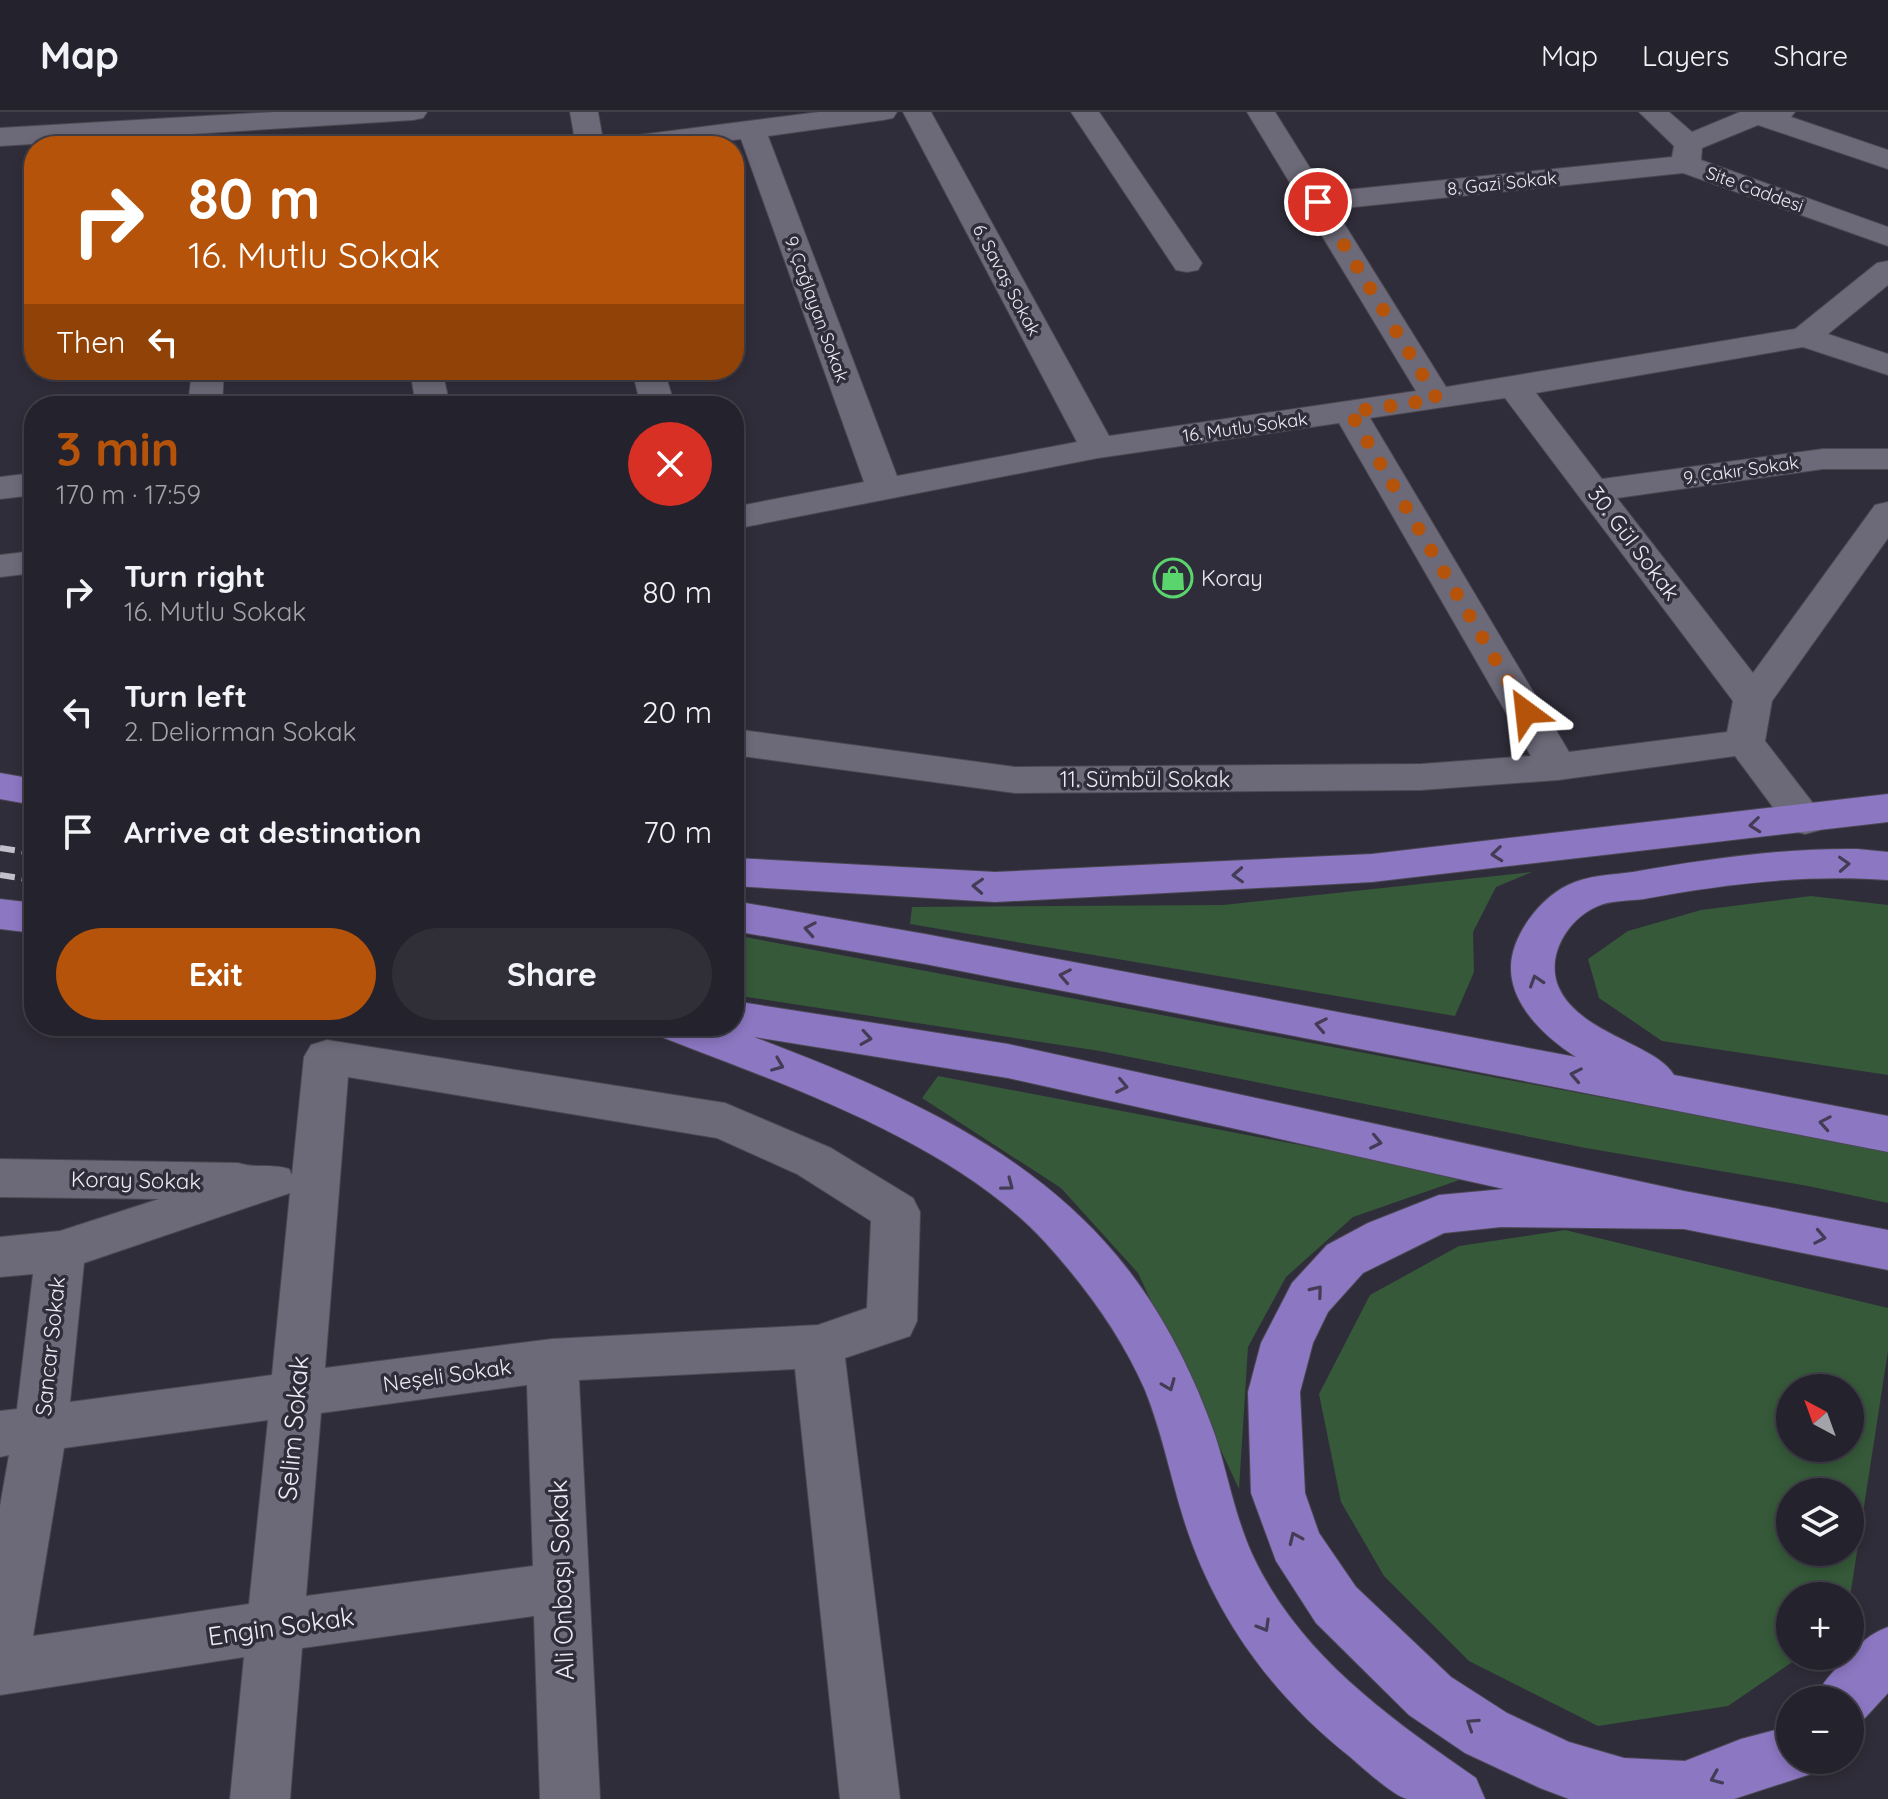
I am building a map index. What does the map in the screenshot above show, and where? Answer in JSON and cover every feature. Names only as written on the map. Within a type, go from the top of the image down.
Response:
[{"type":"highway","points":[[0,786],[24,790]]},
{"type":"highway","points":[[744,873],[995,887],[1341,870],[1805,820],[1888,808]]},
{"type":"highway","points":[[1682,1095],[1580,1037],[1551,1012],[1535,985],[1531,961],[1538,937],[1557,915],[1581,896],[1717,871],[1861,863],[1888,866]]},
{"type":"highway","points":[[0,914],[24,917]]},
{"type":"highway","points":[[744,918],[925,949],[1888,1134]]},
{"type":"highway","points":[[744,1019],[1008,1061],[1684,1210],[1888,1250]]},
{"type":"highway","points":[[705,1036],[869,1101],[934,1135],[1053,1220],[1097,1268],[1137,1325],[1166,1376],[1188,1436],[1214,1528],[1238,1581],[1275,1645],[1331,1705],[1455,1799]]},
{"type":"highway","points":[[1684,1210],[1501,1208],[1439,1214],[1385,1237],[1345,1259],[1310,1298],[1287,1343],[1274,1392],[1278,1493],[1296,1544],[1336,1605],[1430,1696],[1486,1733],[1561,1768],[1624,1787],[1686,1790],[1741,1767],[1776,1758]]},
{"type":"highway","points":[[1856,1686],[1888,1653]]},
{"type":"street","points":[[584,112],[588,136]]},
{"type":"street","points":[[698,136],[883,112]]},
{"type":"street","name":"6. Savaş Sokak","points":[[917,112],[1098,448]]},
{"type":"street","points":[[1085,112],[1187,263]]},
{"type":"street","name":"Site Caddesi","points":[[1653,112],[1687,154],[1888,237]]},
{"type":"street","points":[[1687,154],[1769,113],[1888,160]]},
{"type":"street","points":[[1272,114],[1318,202],[1437,399]]},
{"type":"street","points":[[76,136],[227,134],[407,120]]},
{"type":"street","name":"9. Çağlayan Sokak","points":[[751,129],[884,489]]},
{"type":"street","points":[[0,137],[24,137]]},
{"type":"street","name":"8. Gazi Sokak","points":[[1318,202],[1687,154]]},
{"type":"street","points":[[1805,337],[1888,270]]},
{"type":"street","points":[[1805,337],[1888,365]]},
{"type":"street","name":"16. Mutlu Sokak","points":[[744,516],[1098,448],[1514,387],[1805,337]]},
{"type":"street","name":"30. Gül Sokak","points":[[1514,387],[1753,700]]},
{"type":"street","points":[[1350,412],[1558,767]]},
{"type":"street","name":"9. Çakır Sokak","points":[[1595,490],[1823,459],[1888,459]]},
{"type":"street","points":[[0,488],[24,485]]},
{"type":"street","points":[[1805,820],[1745,742],[1753,700],[1888,513]]},
{"type":"street","points":[[0,566],[24,563]]},
{"type":"street","name":"11. Sümbül Sokak","points":[[744,743],[1015,780],[1421,777],[1558,767],[1745,742]]},
{"type":"street","name":"Selim Sokak","points":[[260,1799],[327,1057],[725,1121],[814,1161],[896,1212],[892,1321]]},
{"type":"street","name":"Koray Sokak","points":[[0,1178],[272,1182]]},
{"type":"street","name":"Sancar Sokak","points":[[0,1660],[21,1431],[60,1251],[272,1182]]},
{"type":"street","points":[[0,1257],[60,1251]]},
{"type":"street","name":"Neşeli Sokak","points":[[21,1431],[552,1360],[818,1346],[892,1321]]},
{"type":"street","points":[[818,1346],[870,1799]]},
{"type":"street","name":"Ali Onbaşı Sokak","points":[[552,1360],[570,1799]]},
{"type":"street","name":"Engin Sokak","points":[[0,1668],[562,1587]]},
{"type":"green space","points":[[1532,872],[1496,887],[1473,932],[1474,972],[1455,1016],[910,924],[912,907],[1223,905]]},
{"type":"green space","points":[[1811,896],[1888,905],[1888,1075],[1662,1041],[1599,998],[1588,959],[1628,931],[1701,910]]},
{"type":"green space","points":[[744,937],[1888,1151],[1888,1203],[1586,1148],[1100,1051],[744,997]]},
{"type":"green space","points":[[938,1076],[1468,1177],[1353,1217],[1286,1277],[1248,1347],[1239,1489],[1138,1273],[1061,1188],[922,1098]]},
{"type":"green space","points":[[1565,1230],[1888,1308],[1888,1351],[1864,1506],[1864,1478],[1776,1478],[1776,1566],[1855,1566],[1852,1582],[1776,1582],[1776,1670],[1781,1670],[1728,1706],[1598,1726],[1469,1661],[1384,1576],[1341,1502],[1319,1394],[1370,1295],[1459,1246]]},
{"type":"railway","points":[[0,848],[24,852]]},
{"type":"railway","points":[[0,875],[24,879]]},
{"type":"place","name":"Koray","points":[[1173,578]]},
{"type":"route","points":[[1318,202],[1437,399],[1350,412],[1526,712]]}]
